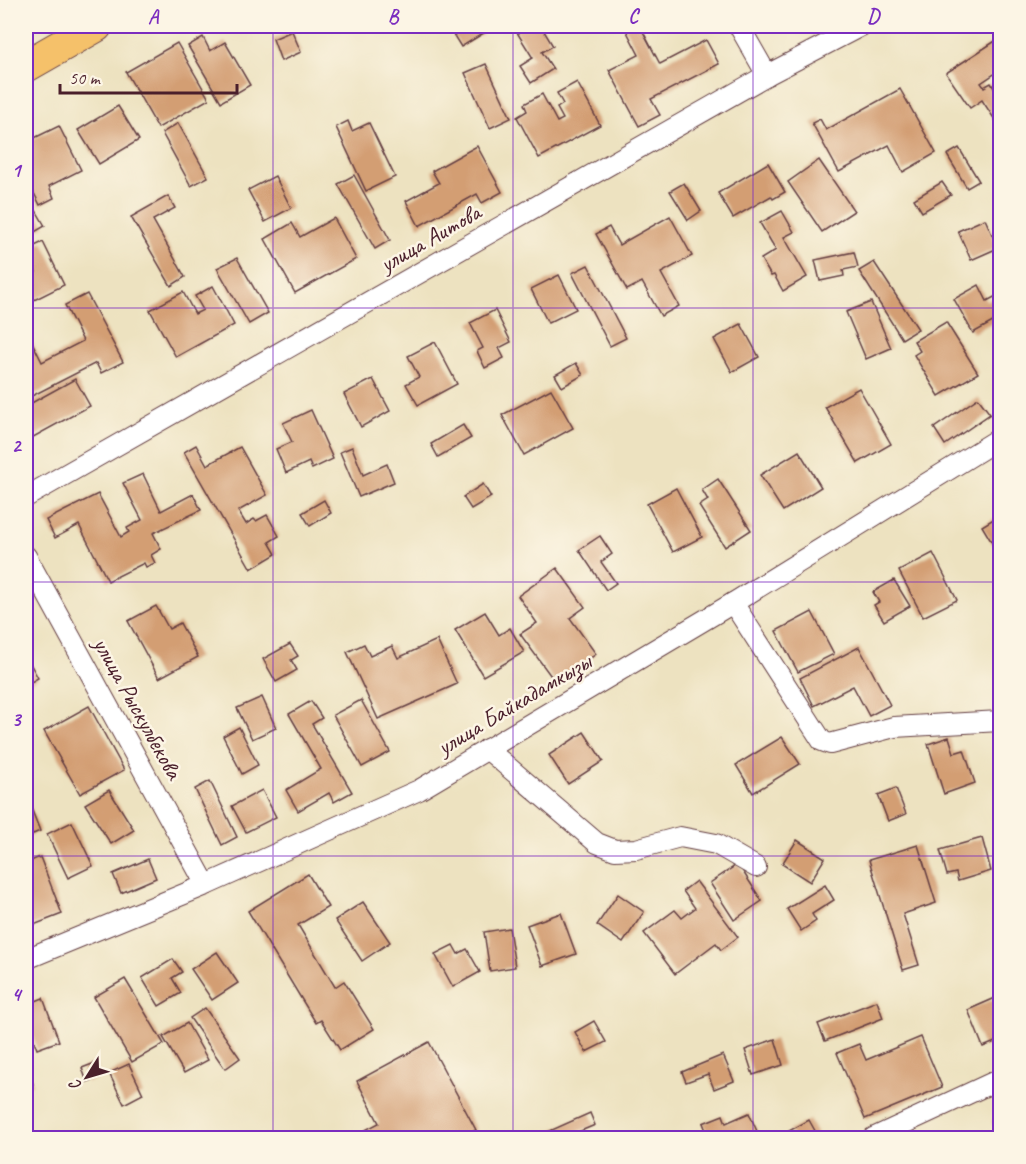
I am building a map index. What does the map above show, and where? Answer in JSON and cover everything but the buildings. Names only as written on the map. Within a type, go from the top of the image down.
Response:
[{"type":"main road","points":[[26,66],[96,26]]},
{"type":"street","points":[[739,26],[767,75]]},
{"type":"street","name":"улица Аитова","points":[[26,497],[767,75],[861,26]]},
{"type":"street","name":"улица Байкадамкызы","points":[[26,959],[206,885],[420,790],[733,603],[1000,438]]},
{"type":"street","name":"улица Рыскулбекова","points":[[26,556],[206,885]]},
{"type":"street","points":[[733,603],[822,741],[830,744],[894,727],[1000,721]]},
{"type":"street","points":[[487,749],[597,843],[615,850],[636,849],[680,837],[716,844],[756,867]]},
{"type":"street","points":[[873,1138],[1000,1079]]}]
